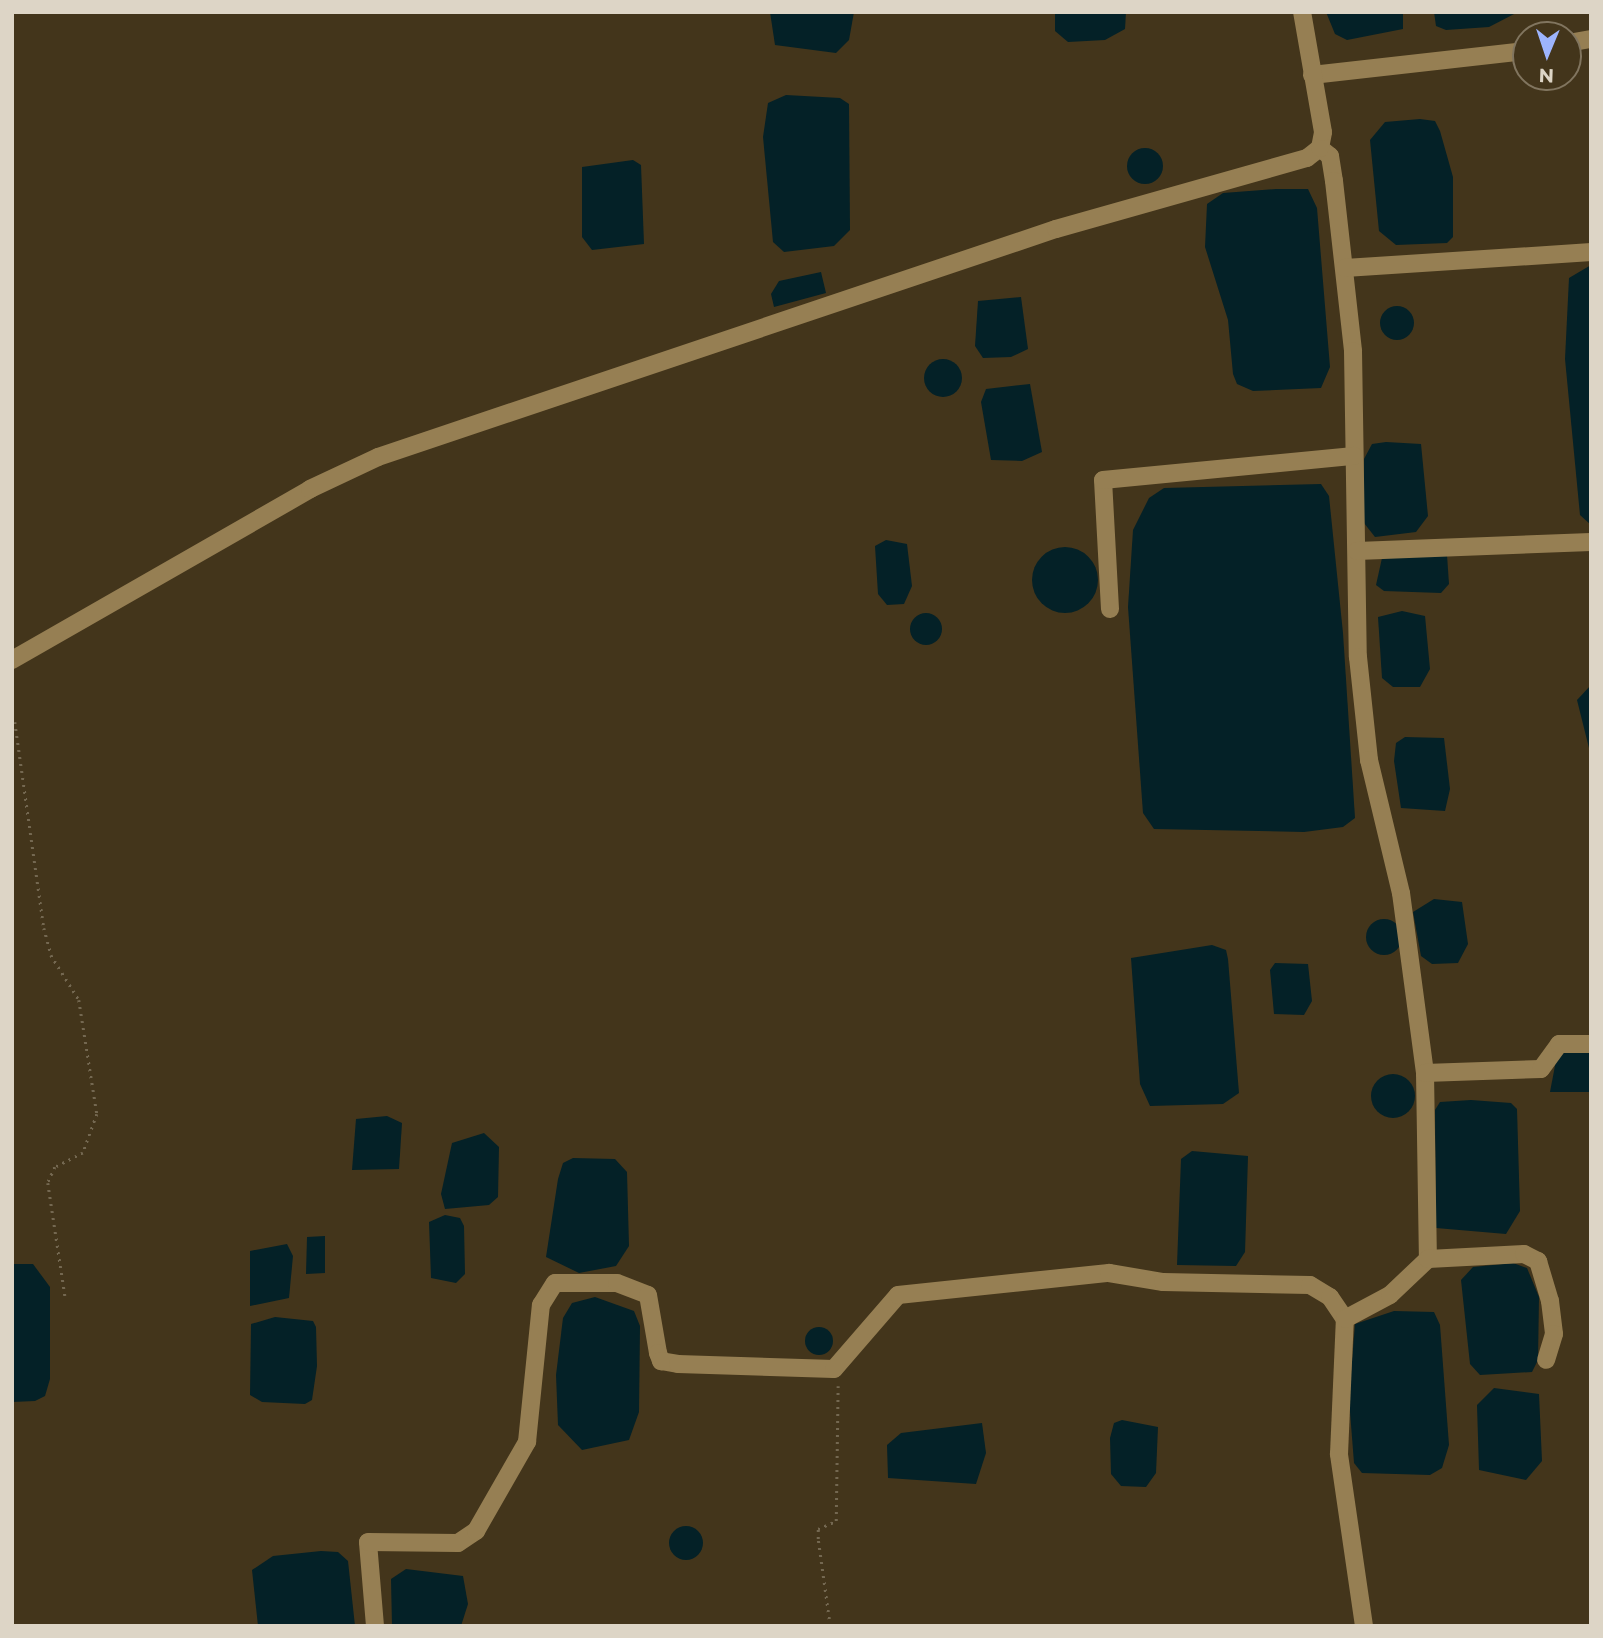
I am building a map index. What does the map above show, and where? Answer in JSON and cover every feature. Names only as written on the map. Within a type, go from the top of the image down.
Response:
[{"type":"street","points":[[1302,12],[1320,149],[1330,156],[1345,268],[1354,456],[1358,657],[1369,760],[1401,892],[1425,1073],[1428,1259]]},
{"type":"street","points":[[1312,75],[1512,53]]},
{"type":"street","points":[[12,660],[279,506],[378,457],[1056,229],[1297,163],[1320,149]]},
{"type":"street","points":[[1345,268],[1591,252]]},
{"type":"street","points":[[1110,609],[1104,480],[1354,456]]},
{"type":"street","points":[[1357,551],[1591,542]]},
{"type":"street","points":[[1425,1073],[1541,1069],[1559,1044],[1591,1044]]},
{"type":"street","points":[[1345,1320],[1390,1295],[1428,1259],[1524,1254],[1538,1261],[1553,1320],[1546,1360]]},
{"type":"street","points":[[375,1626],[368,1542],[458,1543],[476,1531],[520,1455],[535,1412],[541,1305],[555,1283],[617,1283],[648,1295],[657,1353],[668,1364],[834,1369],[884,1305],[925,1288],[1116,1273],[1163,1282],[1272,1280],[1318,1288],[1345,1320],[1339,1454],[1364,1626]]},
{"type":"path","points":[[15,722],[44,928],[51,955],[79,1000],[97,1114],[83,1153],[55,1167],[48,1182],[65,1296]]},
{"type":"path","points":[[830,1626],[818,1529],[836,1521],[840,1489],[834,1369]]},
{"type":"water","points":[[770,12],[854,12],[849,40],[836,53],[775,45]]},
{"type":"water","points":[[1055,12],[1126,12],[1125,29],[1105,40],[1068,42],[1055,31]]},
{"type":"water","points":[[1326,12],[1403,12],[1403,29],[1347,40],[1335,34]]},
{"type":"water","points":[[1434,12],[1518,12],[1489,27],[1446,30],[1436,26]]},
{"type":"water","points":[[786,95],[840,98],[849,104],[850,230],[834,246],[784,252],[773,242],[763,137],[768,103]]},
{"type":"water","points":[[1420,119],[1435,121],[1453,177],[1453,237],[1447,243],[1396,245],[1379,231],[1370,140],[1385,122]]},
{"type":"water","points":[[1145,148],[1158,153],[1163,166],[1158,179],[1145,184],[1132,179],[1127,166],[1132,153]]},
{"type":"water","points":[[633,160],[641,165],[644,244],[592,250],[582,237],[582,167]]},
{"type":"water","points":[[1308,189],[1317,208],[1330,367],[1321,388],[1253,391],[1237,384],[1233,374],[1228,320],[1205,247],[1207,204],[1223,193]]},
{"type":"water","points":[[1591,265],[1591,525],[1580,515],[1565,359],[1569,278]]},
{"type":"water","points":[[821,272],[826,293],[774,307],[771,294],[779,281]]},
{"type":"water","points":[[1021,297],[1028,349],[1011,357],[983,358],[975,346],[978,301]]},
{"type":"water","points":[[1397,306],[1409,311],[1414,323],[1409,335],[1397,340],[1385,335],[1380,323],[1385,311]]},
{"type":"water","points":[[943,359],[956,365],[962,378],[956,391],[943,397],[930,391],[924,378],[930,365]]},
{"type":"water","points":[[1030,384],[1042,452],[1022,461],[991,460],[981,402],[986,389]]},
{"type":"water","points":[[1372,444],[1421,444],[1428,516],[1416,532],[1375,537],[1364,523],[1364,459]]},
{"type":"water","points":[[1321,484],[1329,496],[1343,633],[1355,818],[1343,827],[1304,832],[1154,829],[1143,813],[1128,607],[1133,530],[1149,498],[1164,488]]},
{"type":"water","points":[[886,540],[907,544],[912,586],[904,604],[887,605],[878,594],[875,546]]},
{"type":"water","points":[[1065,547],[1088,557],[1098,580],[1088,603],[1065,613],[1042,603],[1032,580],[1042,557]]},
{"type":"water","points":[[1447,555],[1449,584],[1441,593],[1384,591],[1376,585],[1382,558]]},
{"type":"water","points":[[1402,611],[1425,616],[1430,669],[1420,687],[1393,687],[1382,678],[1378,617]]},
{"type":"water","points":[[926,613],[937,618],[942,629],[937,640],[926,645],[915,640],[910,629],[915,618]]},
{"type":"water","points":[[1591,685],[1591,756],[1577,700]]},
{"type":"water","points":[[1405,737],[1444,738],[1450,789],[1445,811],[1401,808],[1394,761],[1396,743]]},
{"type":"water","points":[[1434,899],[1462,902],[1468,944],[1458,963],[1432,964],[1421,956],[1413,912]]},
{"type":"water","points":[[1384,919],[1397,924],[1402,937],[1397,950],[1384,955],[1371,950],[1366,937],[1371,924]]},
{"type":"water","points":[[1212,945],[1226,950],[1228,959],[1239,1093],[1223,1104],[1150,1106],[1140,1084],[1131,958]]},
{"type":"water","points":[[1275,963],[1308,964],[1312,1001],[1304,1015],[1274,1014],[1270,970]]},
{"type":"water","points":[[1591,1048],[1591,1092],[1550,1092],[1558,1050]]},
{"type":"water","points":[[1393,1074],[1408,1081],[1415,1096],[1408,1111],[1393,1118],[1378,1111],[1371,1096],[1378,1081]]},
{"type":"water","points":[[1471,1100],[1511,1103],[1517,1109],[1520,1211],[1506,1234],[1436,1228],[1435,1110],[1440,1102]]},
{"type":"water","points":[[387,1116],[402,1123],[399,1169],[352,1170],[356,1119]]},
{"type":"water","points":[[484,1133],[499,1147],[498,1197],[489,1205],[445,1209],[441,1194],[452,1143]]},
{"type":"water","points":[[1192,1151],[1248,1156],[1245,1252],[1236,1266],[1177,1265],[1181,1159]]},
{"type":"water","points":[[573,1158],[615,1159],[627,1172],[629,1246],[616,1266],[579,1273],[546,1257],[558,1179],[563,1163]]},
{"type":"water","points":[[445,1215],[460,1218],[464,1226],[465,1274],[456,1283],[431,1278],[429,1222]]},
{"type":"water","points":[[325,1236],[325,1273],[306,1274],[307,1237]]},
{"type":"water","points":[[287,1244],[293,1256],[289,1298],[250,1306],[250,1251]]},
{"type":"water","points":[[1513,1263],[1527,1268],[1539,1297],[1538,1360],[1532,1372],[1480,1375],[1470,1364],[1461,1280],[1473,1267]]},
{"type":"water","points":[[12,1264],[33,1264],[50,1287],[50,1379],[45,1396],[35,1401],[12,1402]]},
{"type":"water","points":[[595,1297],[634,1311],[640,1326],[639,1412],[629,1440],[582,1450],[558,1425],[556,1375],[563,1318],[572,1303]]},
{"type":"water","points":[[1394,1311],[1434,1312],[1440,1325],[1449,1445],[1442,1468],[1430,1475],[1362,1473],[1354,1463],[1349,1399],[1355,1324]]},
{"type":"water","points":[[275,1317],[313,1321],[316,1327],[317,1366],[312,1400],[305,1404],[262,1402],[250,1395],[251,1324]]},
{"type":"water","points":[[819,1327],[829,1331],[833,1341],[829,1351],[819,1355],[809,1351],[805,1341],[809,1331]]},
{"type":"water","points":[[1494,1388],[1539,1394],[1542,1461],[1526,1480],[1479,1470],[1477,1405]]},
{"type":"water","points":[[1122,1420],[1158,1427],[1156,1473],[1146,1487],[1121,1486],[1111,1474],[1110,1438],[1114,1423]]},
{"type":"water","points":[[982,1423],[986,1453],[976,1484],[888,1478],[887,1445],[901,1433]]},
{"type":"water","points":[[686,1526],[698,1531],[703,1543],[698,1555],[686,1560],[674,1555],[669,1543],[674,1531]]},
{"type":"water","points":[[338,1552],[348,1561],[355,1626],[258,1626],[252,1570],[273,1556]]},
{"type":"water","points":[[406,1569],[463,1576],[468,1604],[461,1626],[392,1626],[391,1579]]}]
